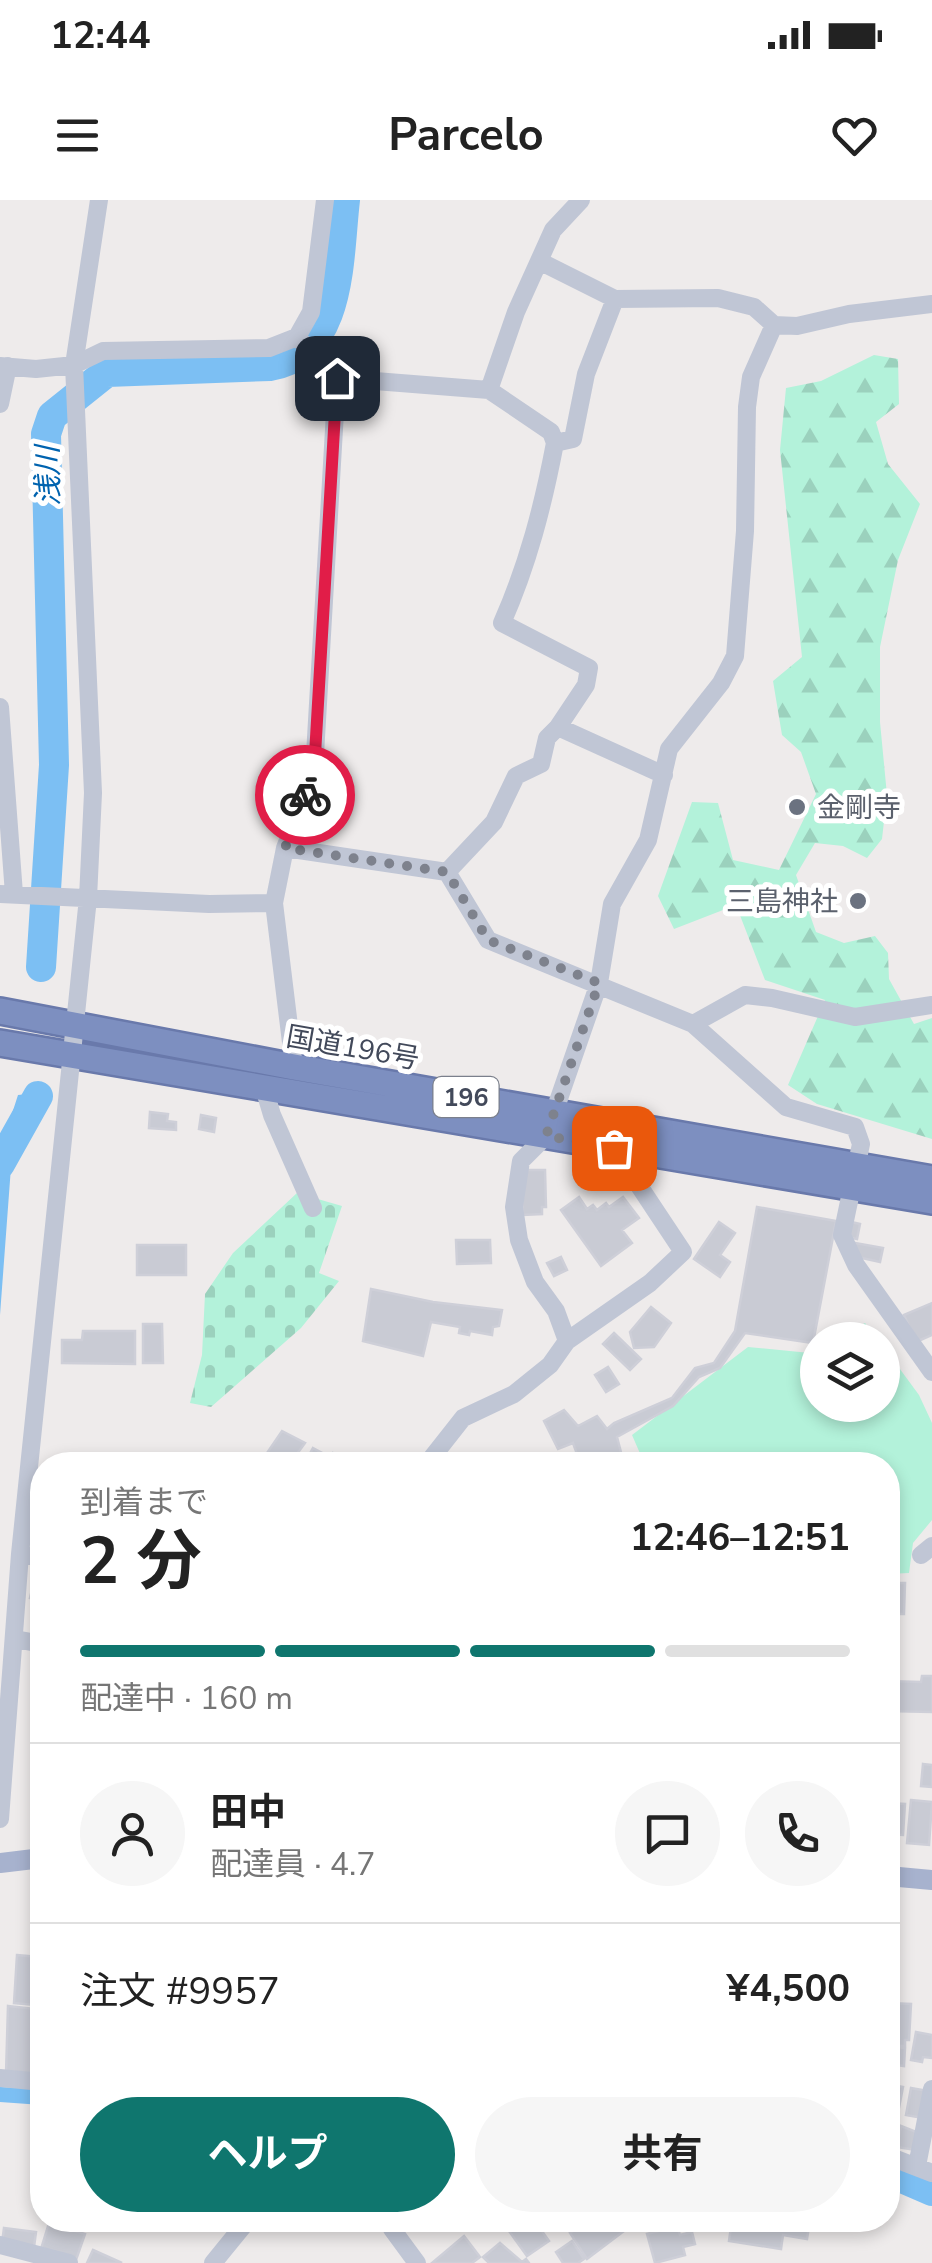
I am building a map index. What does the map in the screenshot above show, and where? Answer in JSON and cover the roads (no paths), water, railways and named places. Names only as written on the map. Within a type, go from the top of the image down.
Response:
[{"type":"highway","name":"国道196号","points":[[0,1011],[294,1067],[550,1125],[614,1148],[854,1176],[932,1178]]},
{"type":"highway","name":"国道196号","points":[[0,1043],[264,1088],[550,1125],[854,1176],[932,1201]]},
{"type":"main road","points":[[0,1863],[30,1859]]},
{"type":"main road","points":[[900,1877],[932,1880]]},
{"type":"street","points":[[31,1452],[88,898],[93,794],[74,365],[99,200]]},
{"type":"street","points":[[0,404],[3,362],[36,368],[74,365],[102,351],[269,348],[298,337],[312,312],[325,200]]},
{"type":"street","points":[[489,390],[516,312],[553,230],[581,200]]},
{"type":"street","points":[[539,261],[615,299],[718,298],[754,308],[774,326],[797,326],[849,314],[932,304]]},
{"type":"street","points":[[555,444],[573,439],[586,374],[615,299]]},
{"type":"street","points":[[567,1341],[556,1311],[535,1282],[519,1240],[514,1207],[520,1161],[550,1125],[599,983],[612,904],[648,840],[669,749],[721,683],[735,656],[745,531],[747,407],[751,376],[774,326]]},
{"type":"street","points":[[298,337],[337,378],[489,390],[551,432],[555,444],[541,518],[502,623],[590,668],[586,685],[547,738],[541,764],[516,776],[494,822],[447,872]]},
{"type":"street","points":[[294,1067],[274,903],[285,848],[314,772],[337,378]]},
{"type":"street","points":[[0,708],[7,894],[208,904],[274,903]]},
{"type":"street","points":[[558,726],[664,775]]},
{"type":"street","points":[[285,848],[447,872]]},
{"type":"street","points":[[447,872],[488,940],[694,1024],[786,1106],[855,1127],[861,1144],[842,1235],[856,1265],[932,1372]]},
{"type":"street","points":[[694,1024],[744,995],[855,1018],[932,1006]]},
{"type":"street","points":[[264,1088],[314,1208]]},
{"type":"street","points":[[436,1452],[463,1418],[514,1394],[550,1365],[567,1341],[650,1283],[683,1252],[614,1148]]},
{"type":"street","points":[[0,1819],[30,1458]]},
{"type":"street","points":[[20,1554],[30,1556]]},
{"type":"street","points":[[15,1639],[30,1642]]},
{"type":"street","points":[[0,2078],[30,2081]]},
{"type":"street","points":[[900,2161],[924,2170],[932,2089]]},
{"type":"street","points":[[213,2263],[238,2232]]},
{"type":"street","points":[[395,2232],[417,2263]]},
{"type":"street","points":[[0,2245],[69,2263]]},
{"type":"water","points":[[28,1094],[30,1126],[11,1167],[0,1315],[0,1151],[18,1095]]},
{"type":"water","points":[[0,2087],[30,2088],[30,2104],[0,2102]]},
{"type":"waterway","name":"浅川","points":[[41,967],[54,765],[46,434],[52,416],[107,372],[270,366],[294,358],[312,343],[332,300],[345,200]]},
{"type":"waterway","name":"浅川","points":[[0,1164],[38,1096]]},
{"type":"waterway","points":[[900,2177],[932,2191]]},
{"type":"place","name":"金剛寺","points":[[797,807]]},
{"type":"place","name":"三島神社","points":[[858,901]]}]
